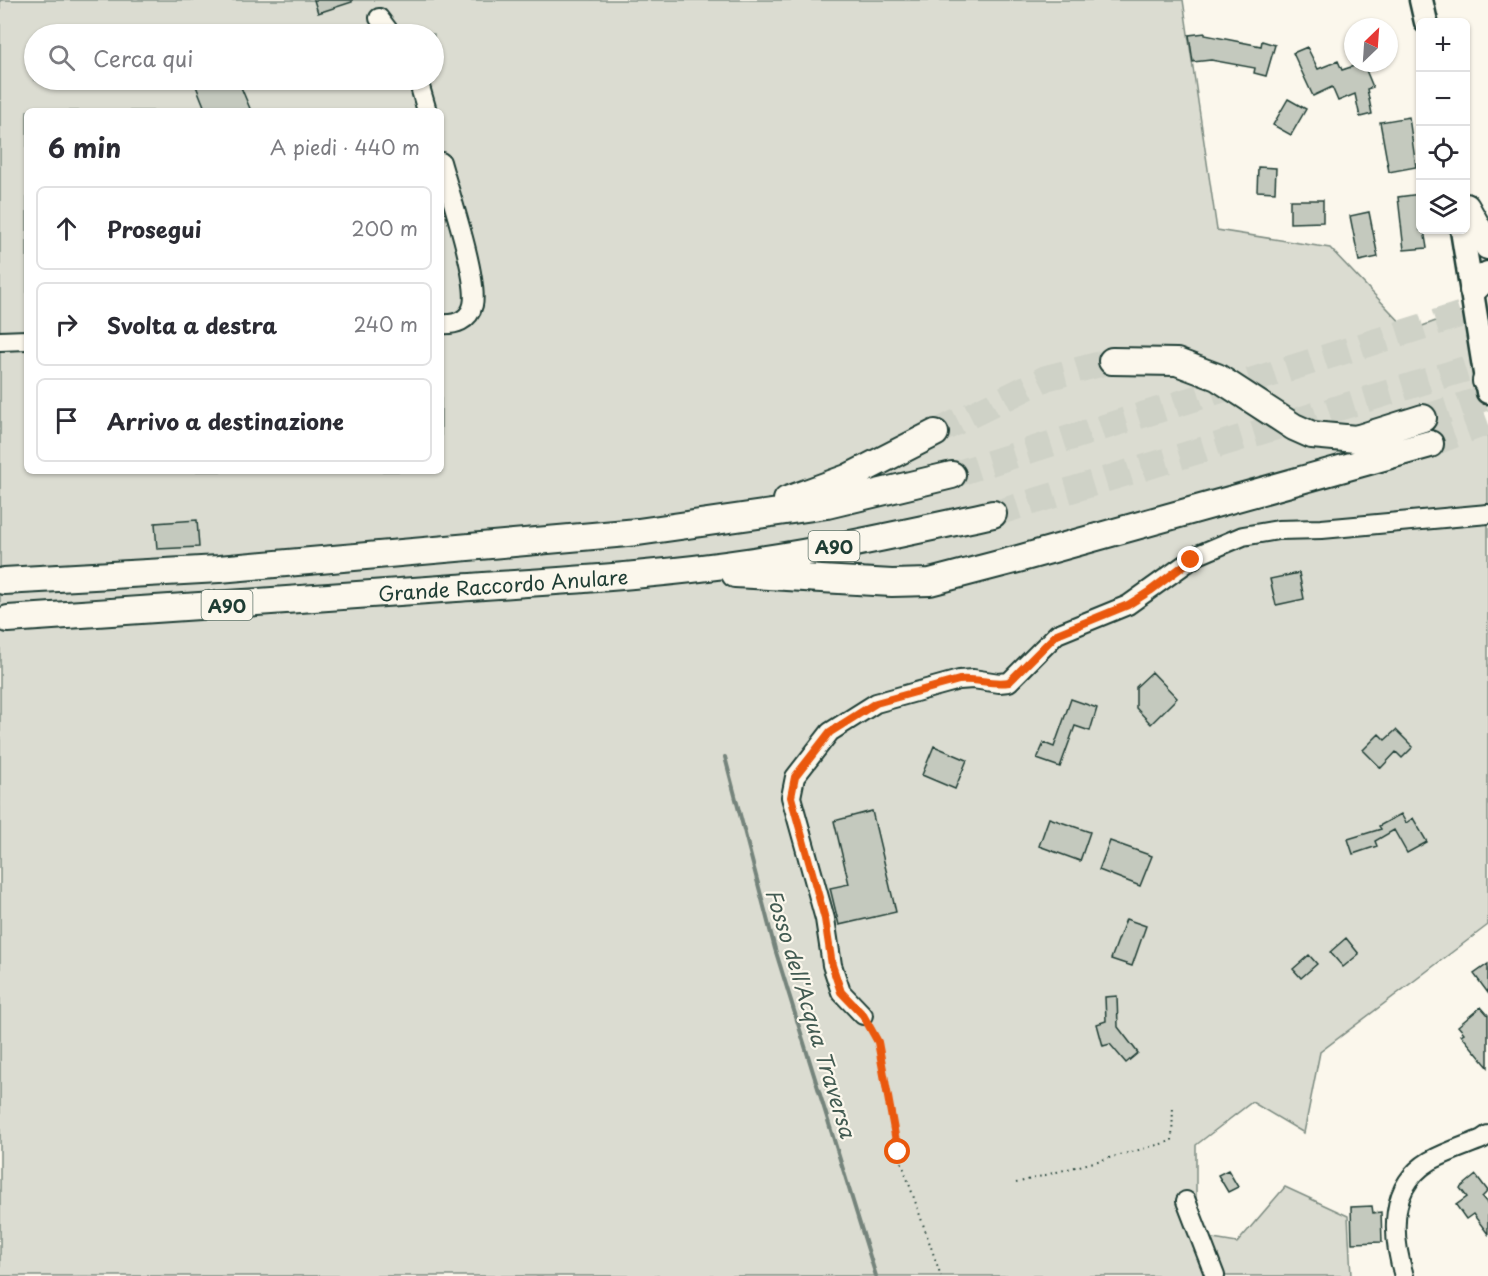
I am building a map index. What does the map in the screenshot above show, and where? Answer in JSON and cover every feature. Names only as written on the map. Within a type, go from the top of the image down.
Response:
[{"type":"highway","points":[[1470,214],[1488,246]]},
{"type":"highway","points":[[1112,361],[1178,362],[1217,377],[1294,427],[1312,435],[1356,439],[1423,418]]},
{"type":"highway","points":[[739,518],[847,478],[935,433]]},
{"type":"highway","points":[[674,571],[892,583],[930,582],[1430,444]]},
{"type":"highway","name":"Grande Raccordo Anulare","points":[[4,581],[219,569],[638,532],[828,506],[952,476]]},
{"type":"highway","name":"Grande Raccordo Anulare","points":[[8,619],[674,571],[754,561],[907,533],[993,514]]},
{"type":"main road","points":[[1421,0],[1425,18]]},
{"type":"main road","points":[[1464,234],[1483,286],[1487,383]]},
{"type":"street","points":[[379,18],[384,24]]},
{"type":"street","points":[[421,90],[426,108]]},
{"type":"street","points":[[444,173],[474,296],[473,308],[468,316],[458,324],[444,324]]},
{"type":"street","points":[[0,341],[24,340]]},
{"type":"street","points":[[863,1015],[841,992],[832,965],[825,919],[791,797],[795,777],[830,732],[876,703],[942,683],[969,679],[995,683],[1009,682],[1057,634],[1128,605],[1198,555],[1243,536],[1278,530],[1322,529],[1488,514]]},
{"type":"street","points":[[1404,1276],[1397,1248],[1395,1221],[1399,1202],[1408,1181],[1432,1160],[1488,1135]]},
{"type":"street","points":[[1186,1201],[1215,1276]]},
{"type":"path","points":[[863,1015],[878,1042],[898,1152],[941,1276]]},
{"type":"path","points":[[1016,1183],[1172,1141],[1173,1105]]},
{"type":"shaded area","points":[[0,0],[1183,0],[1217,230],[1330,248],[1409,331],[1465,310],[1488,438],[1488,925],[1320,1052],[1304,1133],[1252,1102],[1196,1145],[1196,1207],[1207,1238],[1237,1243],[1285,1187],[1348,1216],[1351,1276],[0,1276]]},
{"type":"building","points":[[314,0],[352,0],[352,2],[318,13]]},
{"type":"building","points":[[1205,33],[1205,35],[1261,46],[1262,41],[1275,45],[1266,76],[1254,73],[1255,68],[1211,60],[1193,62],[1189,35]]},
{"type":"building","points":[[1307,47],[1318,69],[1338,61],[1344,72],[1367,72],[1373,87],[1367,89],[1372,114],[1360,117],[1355,94],[1338,101],[1332,87],[1313,96],[1293,53]]},
{"type":"building","points":[[198,90],[242,90],[250,108],[216,108],[205,108]]},
{"type":"building","points":[[1288,99],[1306,109],[1291,135],[1273,125]]},
{"type":"building","points":[[1409,117],[1416,167],[1389,172],[1380,122]]},
{"type":"building","points":[[1258,167],[1276,168],[1275,192],[1257,191]]},
{"type":"building","points":[[1416,195],[1416,234],[1425,234],[1427,248],[1404,250],[1398,197]]},
{"type":"building","points":[[1290,200],[1323,200],[1323,222],[1290,223]]},
{"type":"building","points":[[1369,212],[1378,257],[1359,261],[1350,216]]},
{"type":"building","points":[[197,520],[199,547],[157,549],[155,523]]},
{"type":"building","points":[[1299,573],[1304,599],[1276,605],[1270,579]]},
{"type":"building","points":[[1152,672],[1177,698],[1151,724],[1136,708],[1136,687]]},
{"type":"building","points":[[1071,699],[1097,708],[1090,731],[1075,726],[1060,767],[1037,759],[1044,743],[1054,747]]},
{"type":"building","points":[[1396,730],[1413,747],[1402,758],[1396,752],[1381,768],[1363,750],[1379,734],[1385,740]]},
{"type":"building","points":[[934,746],[967,760],[955,789],[922,775]]},
{"type":"building","points":[[872,811],[896,912],[839,925],[830,888],[849,884],[834,821]]},
{"type":"building","points":[[1401,814],[1406,823],[1413,818],[1427,842],[1407,853],[1394,830],[1375,841],[1377,846],[1353,854],[1348,839],[1381,829],[1379,826]]},
{"type":"building","points":[[1049,818],[1090,832],[1080,861],[1039,846]]},
{"type":"building","points":[[1110,841],[1152,856],[1140,886],[1099,870]]},
{"type":"building","points":[[1126,919],[1146,926],[1132,966],[1111,959]]},
{"type":"building","points":[[1346,938],[1359,954],[1343,967],[1330,952]]},
{"type":"building","points":[[1309,955],[1317,964],[1301,978],[1293,969]]},
{"type":"building","points":[[1488,964],[1488,993],[1474,974]]},
{"type":"building","points":[[1117,996],[1118,1027],[1138,1053],[1126,1063],[1110,1044],[1103,1046],[1097,1024],[1106,1021],[1105,997]]},
{"type":"building","points":[[1481,1007],[1488,1015],[1488,1067],[1461,1035],[1464,1033],[1458,1026]]},
{"type":"building","points":[[1228,1170],[1238,1187],[1228,1192],[1218,1175]]},
{"type":"building","points":[[1476,1175],[1488,1191],[1482,1197],[1488,1204],[1488,1234],[1473,1214],[1466,1219],[1456,1205],[1467,1197],[1460,1188]]},
{"type":"building","points":[[1372,1206],[1373,1213],[1381,1212],[1382,1242],[1352,1243],[1351,1207]]},
{"type":"waterway","name":"Fosso dell'Acqua Traversa","points":[[725,757],[775,949],[876,1276]]},
{"type":"tunnel","points":[[952,475],[1488,306]]},
{"type":"tunnel","points":[[935,433],[1046,378],[1112,361]]},
{"type":"tunnel","points":[[993,514],[1488,362]]},
{"type":"tunnel","points":[[1423,418],[1488,397]]},
{"type":"tunnel","points":[[1430,444],[1488,422]]},
{"type":"route","points":[[898,1152],[878,1042],[863,1015],[841,992],[832,965],[825,919],[791,797],[795,777],[830,732],[876,703],[959,680],[1009,682],[1057,634],[1128,605],[1191,560]]}]
